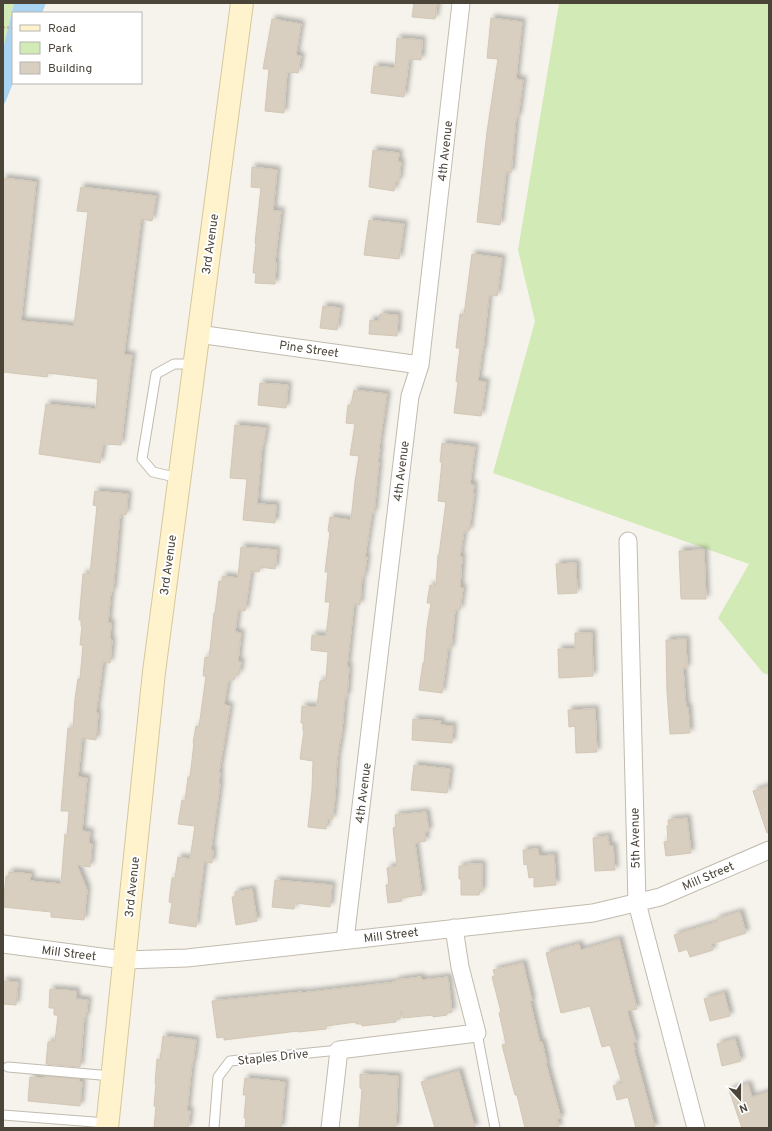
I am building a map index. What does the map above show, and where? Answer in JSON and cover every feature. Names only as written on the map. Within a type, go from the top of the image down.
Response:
[{"type":"main road","name":"3rd Avenue","points":[[107,1126],[154,672],[242,3]]},
{"type":"street","name":"4th Avenue","points":[[345,940],[410,396],[420,365],[461,3]]},
{"type":"street","name":"Pine Street","points":[[198,334],[420,365]]},
{"type":"street","name":"5th Avenue","points":[[628,541],[637,903],[696,1128]]},
{"type":"street","name":"Mill Street","points":[[3,944],[124,960],[186,958],[593,913],[660,897],[769,850]]},
{"type":"street","points":[[330,1128],[339,1050],[477,1034],[460,967],[454,928]]},
{"type":"lane","points":[[179,478],[153,472],[142,459],[156,374],[174,364],[194,364]]},
{"type":"lane","points":[[477,1034],[495,1128]]},
{"type":"lane","name":"Staples Drive","points":[[214,1128],[218,1077],[230,1061],[339,1050]]},
{"type":"lane","points":[[8,1067],[112,1076]]},
{"type":"lane","points":[[3,1115],[107,1126]]},
{"type":"green space","points":[[3,3],[14,3],[3,49]]},
{"type":"green space","points":[[559,3],[769,3],[769,675],[763,673],[718,618],[749,564],[493,473],[535,321],[518,250]]},
{"type":"water","points":[[14,3],[46,3],[42,12],[12,12],[13,84],[5,103],[3,104],[3,49]]},
{"type":"building","points":[[414,3],[437,3],[435,19],[412,17]]},
{"type":"building","points":[[491,18],[522,22],[516,79],[523,80],[518,117],[516,117],[511,173],[506,172],[500,225],[477,222],[487,132],[498,59],[487,58]]},
{"type":"building","points":[[272,19],[301,24],[296,55],[301,56],[298,73],[287,72],[284,113],[265,111],[269,69],[263,69]]},
{"type":"building","points":[[397,38],[422,40],[421,60],[409,59],[404,97],[371,93],[374,66],[395,68]]},
{"type":"building","points":[[373,150],[399,153],[398,162],[401,162],[399,181],[396,181],[394,191],[369,187]]},
{"type":"building","points":[[252,167],[277,170],[273,211],[281,211],[275,262],[275,284],[255,283],[256,273],[253,273],[261,188],[251,187]]},
{"type":"building","points":[[3,178],[36,182],[21,321],[74,326],[88,212],[77,211],[81,187],[156,196],[152,221],[141,219],[124,355],[132,355],[121,445],[103,444],[100,463],[39,454],[46,404],[96,409],[98,379],[48,373],[47,377],[3,372]]},
{"type":"building","points":[[369,220],[404,224],[399,259],[364,255]]},
{"type":"building","points":[[472,254],[502,258],[497,296],[489,295],[478,381],[486,382],[481,416],[454,413],[460,348],[456,348],[460,314],[464,315]]},
{"type":"building","points":[[323,306],[340,308],[337,330],[320,328]]},
{"type":"building","points":[[380,314],[398,315],[397,336],[369,334],[370,320],[379,321]]},
{"type":"building","points":[[260,383],[288,385],[286,408],[258,405]]},
{"type":"building","points":[[354,390],[387,394],[379,448],[374,513],[372,512],[365,557],[367,557],[364,577],[362,577],[360,605],[354,604],[347,667],[349,667],[347,696],[345,696],[342,730],[337,759],[332,820],[327,819],[326,829],[308,827],[313,761],[300,759],[304,731],[303,723],[301,723],[302,706],[317,707],[320,681],[326,680],[328,652],[311,650],[312,635],[326,636],[330,602],[325,602],[328,572],[325,572],[330,532],[328,531],[330,517],[351,520],[359,456],[350,455],[355,424],[346,423],[348,405],[351,405]]},
{"type":"building","points":[[235,425],[266,428],[262,446],[257,504],[276,505],[275,523],[243,520],[247,479],[230,478]]},
{"type":"building","points":[[442,443],[475,447],[470,484],[474,485],[474,493],[469,531],[464,531],[460,556],[462,557],[460,587],[463,588],[460,610],[455,610],[451,649],[448,648],[442,693],[419,690],[424,663],[431,603],[427,603],[430,585],[436,586],[438,555],[446,502],[438,501],[442,462],[440,462]]},
{"type":"building","points":[[95,491],[128,494],[126,515],[120,514],[113,591],[111,591],[108,623],[111,623],[110,640],[112,640],[110,663],[103,662],[96,713],[98,713],[96,740],[82,738],[78,777],[87,778],[82,831],[90,832],[89,843],[92,844],[90,867],[77,865],[87,890],[84,920],[51,917],[51,912],[3,907],[6,876],[9,876],[9,872],[31,874],[30,881],[61,884],[65,834],[67,837],[69,811],[61,811],[68,728],[73,728],[75,699],[78,679],[80,679],[83,645],[80,645],[82,626],[81,620],[79,620],[83,574],[90,574],[97,506],[93,505]]},
{"type":"building","points":[[241,547],[277,550],[275,569],[260,567],[259,572],[251,571],[245,611],[238,610],[235,632],[241,633],[238,661],[241,662],[239,674],[235,675],[234,680],[228,681],[224,705],[230,706],[219,772],[220,784],[211,850],[213,850],[212,863],[204,862],[196,927],[169,923],[172,903],[169,902],[172,878],[175,878],[178,857],[190,859],[195,826],[178,824],[182,800],[185,801],[188,777],[190,777],[196,726],[199,727],[206,676],[203,676],[205,657],[209,658],[219,581],[222,582],[223,576],[238,578]]},
{"type":"building","points":[[704,550],[706,599],[681,599],[679,551]]},
{"type":"building","points":[[576,563],[577,593],[558,594],[556,564]]},
{"type":"building","points":[[575,633],[592,633],[593,676],[559,678],[558,649],[575,649]]},
{"type":"building","points":[[686,639],[687,668],[683,668],[690,733],[670,734],[666,640]]},
{"type":"building","points":[[595,709],[597,752],[576,753],[575,726],[569,727],[568,710]]},
{"type":"building","points":[[413,719],[441,721],[440,725],[453,726],[452,743],[412,740]]},
{"type":"building","points":[[414,765],[450,769],[447,793],[411,790]]},
{"type":"building","points":[[769,786],[769,832],[767,833],[753,791]]},
{"type":"building","points":[[426,812],[429,831],[425,832],[426,841],[415,843],[422,895],[401,898],[402,901],[388,903],[386,885],[389,885],[387,868],[397,866],[393,828],[396,827],[395,815]]},
{"type":"building","points":[[687,818],[691,853],[666,856],[664,842],[668,841],[668,820]]},
{"type":"building","points":[[608,836],[609,846],[613,846],[615,870],[595,871],[593,838]]},
{"type":"building","points":[[538,849],[539,856],[554,855],[556,885],[534,887],[534,877],[529,878],[527,864],[524,865],[523,850]]},
{"type":"building","points":[[467,864],[482,864],[482,891],[480,891],[479,895],[461,895],[459,866],[467,866]]},
{"type":"building","points":[[275,880],[332,885],[330,907],[295,903],[294,909],[272,907]]},
{"type":"building","points":[[252,889],[257,921],[236,925],[232,897],[235,897],[235,892]]},
{"type":"building","points":[[740,912],[746,933],[711,944],[713,950],[690,957],[687,949],[679,952],[674,935],[717,922],[716,919]]},
{"type":"building","points":[[619,939],[637,1009],[627,1011],[636,1042],[633,1043],[634,1050],[655,1128],[636,1128],[628,1097],[617,1100],[613,1086],[622,1083],[610,1045],[602,1047],[590,1006],[561,1013],[546,953],[579,944],[581,950]]},
{"type":"building","points":[[523,963],[540,1043],[542,1042],[546,1064],[561,1118],[557,1119],[559,1128],[525,1128],[502,1045],[506,1044],[499,1013],[501,1012],[492,977],[495,976],[493,970]]},
{"type":"building","points":[[421,977],[422,980],[448,977],[452,1012],[447,1013],[447,1015],[433,1017],[433,1015],[403,1018],[401,1011],[400,1019],[396,1019],[396,1022],[362,1026],[362,1024],[356,1024],[356,1022],[326,1026],[326,1029],[224,1040],[224,1037],[217,1038],[212,1001],[302,993],[396,982],[396,980]]},
{"type":"building","points":[[3,981],[18,982],[16,1005],[3,1004]]},
{"type":"building","points":[[50,989],[76,991],[76,999],[88,1000],[86,1017],[84,1017],[80,1067],[46,1064],[48,1042],[55,1042],[58,1015],[54,1015],[54,1008],[49,1008]]},
{"type":"building","points":[[724,993],[730,1016],[710,1021],[704,999]]},
{"type":"building","points":[[163,1036],[196,1040],[187,1111],[190,1111],[188,1128],[154,1128],[157,1059],[160,1060]]},
{"type":"building","points":[[735,1039],[741,1061],[722,1066],[717,1044]]},
{"type":"building","points":[[459,1071],[475,1128],[435,1128],[421,1082]]},
{"type":"building","points":[[360,1074],[398,1076],[396,1128],[359,1128],[362,1089],[360,1088]]},
{"type":"building","points":[[45,1076],[79,1079],[79,1081],[82,1082],[80,1106],[28,1101],[30,1077],[45,1078]]},
{"type":"building","points":[[245,1078],[285,1082],[281,1128],[245,1128],[246,1118],[244,1118],[246,1095],[243,1095]]},
{"type":"building","points":[[748,1084],[752,1097],[769,1092],[769,1128],[742,1128],[729,1090]]}]
